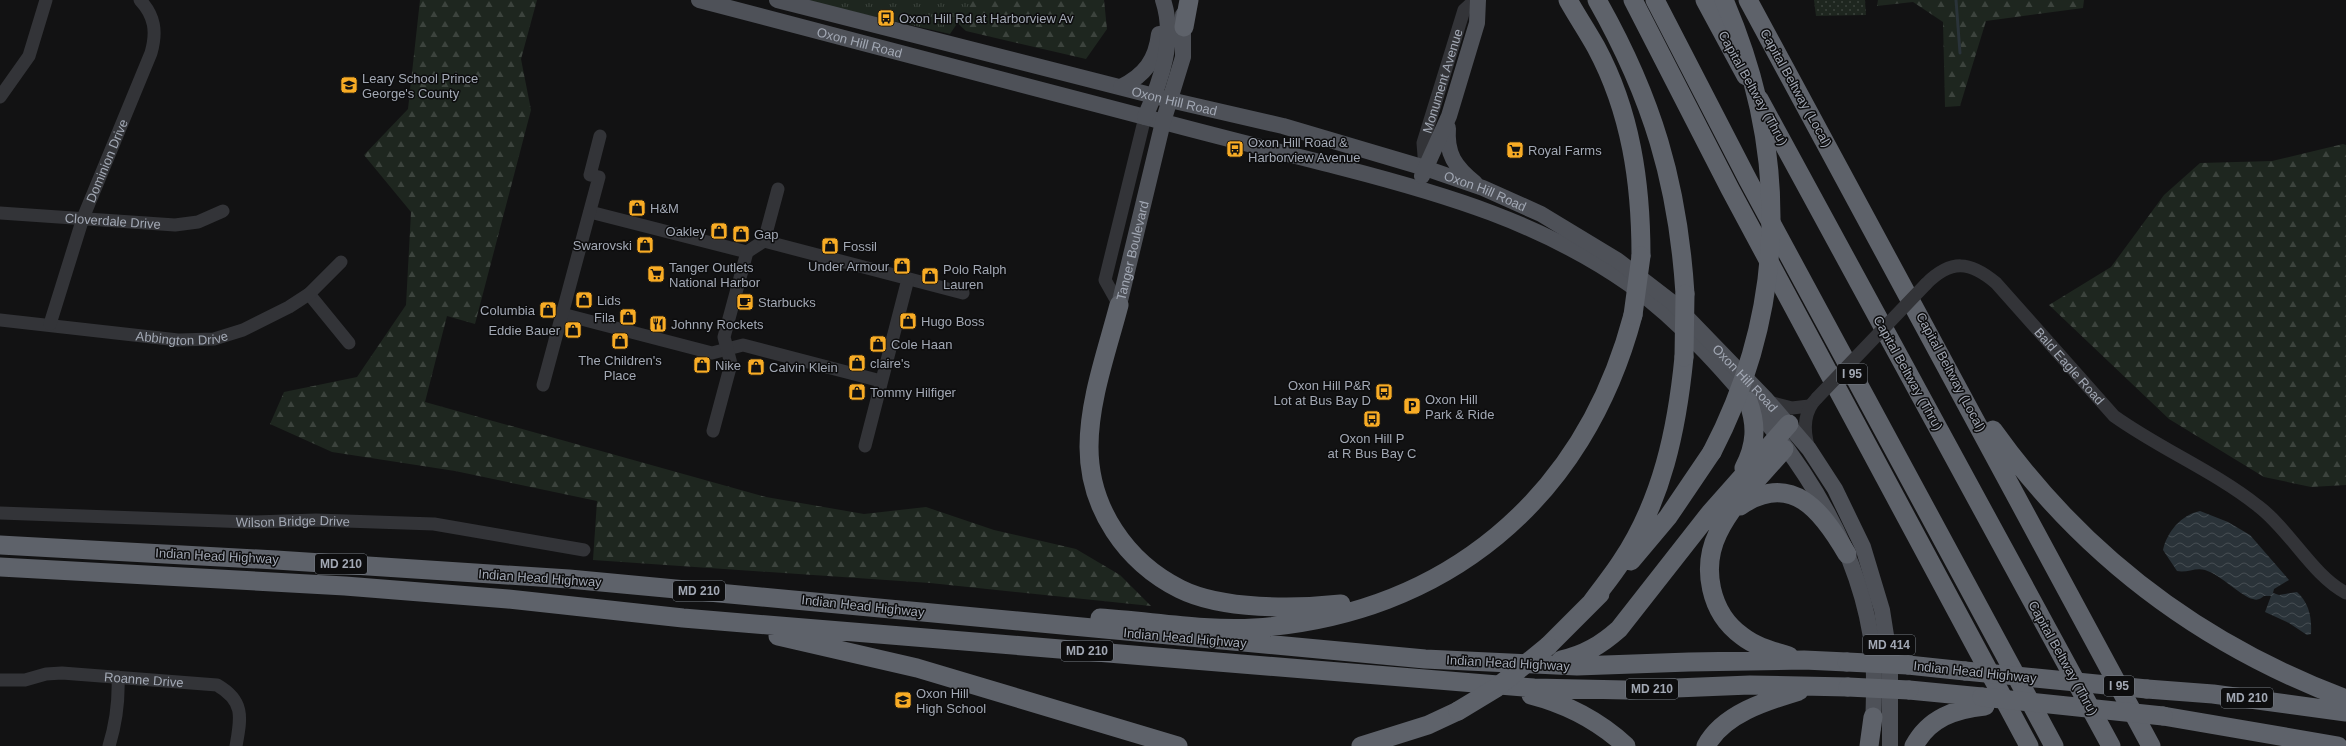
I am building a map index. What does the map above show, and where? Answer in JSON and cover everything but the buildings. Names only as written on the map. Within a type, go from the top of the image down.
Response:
[{"type":"highway","points":[[1184,27],[1189,0]]},
{"type":"highway","points":[[828,602],[1252,628],[1314,620],[1371,605],[1411,590],[1468,558],[1498,535],[1522,514],[1565,465],[1585,434],[1616,372],[1633,315],[1641,256],[1639,186],[1626,120],[1613,85],[1596,48],[1568,0]]},
{"type":"highway","points":[[1591,603],[1621,561],[1652,502],[1667,460],[1676,423],[1684,357],[1685,294],[1682,253],[1666,161],[1652,114],[1619,38],[1597,0]]},
{"type":"highway","name":"I 95","points":[[1633,0],[1734,196],[2029,746]]},
{"type":"highway","name":"I 95","points":[[1655,0],[1748,180],[2054,746]]},
{"type":"highway","name":"Capital Beltway (Thru)","points":[[1705,0],[2111,746]]},
{"type":"highway","points":[[1361,746],[1428,725],[1458,711],[1496,688],[1548,646],[1641,551],[1668,517],[1712,452],[1740,392],[1759,330],[1766,293],[1772,212],[1770,171],[1764,129],[1757,96],[1744,50],[1724,0]]},
{"type":"highway","name":"Capital Beltway (Local)","points":[[1748,0],[2151,746]]},
{"type":"highway","points":[[1119,305],[1090,426],[1090,469],[1094,491],[1105,517],[1119,539],[1135,556],[1157,575],[1181,590],[1232,603],[1264,607],[1314,607],[1364,600],[1411,590]]},
{"type":"highway","points":[[1947,366],[2029,476],[2070,524],[2105,556],[2151,594],[2228,646],[2279,672],[2346,699]]},
{"type":"highway","points":[[1536,666],[1577,656],[1604,642],[1619,629],[1734,485],[1745,467],[1754,441],[1754,415],[1748,401]]},
{"type":"highway","points":[[1734,485],[1789,440]]},
{"type":"highway","points":[[1789,440],[1730,515],[1715,540],[1710,565],[1713,593],[1722,615],[1731,627],[1755,644],[1804,660]]},
{"type":"highway","points":[[1730,515],[1746,502],[1758,497],[1771,493],[1792,495],[1804,499],[1817,510],[1848,554]]},
{"type":"highway","name":"Indian Head Highway","points":[[0,545],[276,560],[553,578],[828,602],[1147,635],[1425,659],[1536,666],[1804,660],[1908,665],[2147,689],[2213,694],[2346,712]]},
{"type":"highway","name":"Indian Head Highway","points":[[0,567],[345,586],[508,599],[684,618],[1578,690],[1750,685],[1848,686],[1909,690],[1983,702],[2052,704],[2163,716],[2338,746]]},
{"type":"highway","points":[[684,618],[797,640],[916,668],[1172,744],[1189,746]]},
{"type":"highway","points":[[1491,684],[1548,700],[1572,710],[1596,722],[1626,746]]},
{"type":"highway","points":[[1706,746],[1723,726],[1742,713],[1760,704],[1814,686]]},
{"type":"highway","points":[[1914,746],[1930,725],[1942,716],[1983,702]]},
{"type":"highway","points":[[1871,746],[1873,717]]},
{"type":"main road","name":"Oxon Hill Road","points":[[700,0],[1049,90],[1163,122],[1419,188],[1476,206],[1515,222],[1608,270],[1664,312],[1705,353],[1748,401],[1789,440],[1809,449],[1835,490],[1852,520],[1874,578],[1888,636],[1890,661],[1890,746]]},
{"type":"main road","name":"Oxon Hill Road","points":[[777,0],[1162,98],[1283,126],[1425,168],[1483,188],[1542,214],[1567,228],[1643,278],[1679,309],[1769,402],[1789,440]]},
{"type":"main road","points":[[1121,87],[1143,73],[1155,53],[1160,24],[1158,0]]},
{"type":"main road","points":[[1162,98],[1166,56],[1167,21],[1163,0]]},
{"type":"main road","points":[[1146,117],[1162,98],[1183,57],[1184,27],[1181,0]]},
{"type":"main road","name":"Monument Avenue","points":[[1419,188],[1425,168],[1437,146],[1449,116],[1477,23],[1478,0]]},
{"type":"main road","name":"Tanger Boulevard","points":[[1119,305],[1163,122],[1162,98]]},
{"type":"main road","points":[[1449,116],[1449,153],[1467,177],[1483,188]]},
{"type":"main road","name":"MD 414","points":[[1789,440],[1824,502],[1848,554],[1860,593],[1871,637],[1874,668],[1873,717]]},
{"type":"street","points":[[0,97],[28,56],[46,0]]},
{"type":"street","name":"Dominion Drive","points":[[50,324],[83,218],[153,46],[154,22],[149,11],[140,0]]},
{"type":"street","name":"Monument Avenue","points":[[1425,168],[1423,143],[1464,10],[1475,0]]},
{"type":"street","name":"Tanger Boulevard","points":[[1119,305],[1105,280],[1146,117]]},
{"type":"street","points":[[543,385],[599,177],[590,175],[600,136]]},
{"type":"street","points":[[713,431],[732,364],[724,337],[747,252],[764,241],[778,189]]},
{"type":"street","name":"Cloverdale Drive","points":[[0,213],[182,224],[204,221],[223,211]]},
{"type":"street","points":[[590,212],[747,252]]},
{"type":"street","points":[[764,241],[963,293]]},
{"type":"street","name":"Abbington Drive","points":[[0,320],[50,324],[178,340],[208,339],[235,332],[274,316],[309,294],[340,262]]},
{"type":"street","name":"Bald Eagle Road","points":[[1813,402],[1940,271],[1949,267],[1968,266],[1984,273],[1996,283],[2114,416],[2166,450],[2234,488],[2257,505],[2285,530],[2322,574],[2346,593]]},
{"type":"street","points":[[865,446],[908,279]]},
{"type":"street","points":[[309,294],[349,343]]},
{"type":"street","points":[[562,314],[712,353],[743,345],[881,381]]},
{"type":"street","points":[[1769,402],[1792,408],[1813,402]]},
{"type":"street","points":[[1809,449],[1805,425],[1813,402]]},
{"type":"street","name":"Wilson Bridge Drive","points":[[0,513],[250,522],[316,520],[434,524],[584,550]]},
{"type":"street","name":"Roanne Drive","points":[[0,680],[25,680],[54,673],[210,683],[222,687],[236,700],[240,720],[236,746]]},
{"type":"street","points":[[108,746],[117,711],[119,697],[118,677]]},
{"type":"green space","points":[[420,0],[537,0],[521,59],[531,110],[475,324],[447,316],[425,402],[766,497],[864,514],[926,507],[994,530],[1076,549],[1120,575],[1151,606],[930,583],[593,560],[597,501],[455,471],[332,452],[270,424],[284,392],[357,377],[406,305],[411,212],[364,155],[408,109]]},
{"type":"green space","points":[[802,0],[973,0],[950,34]]},
{"type":"green space","points":[[950,0],[1104,0],[1107,29],[1086,59],[966,31],[951,17]]},
{"type":"green space","points":[[1814,0],[1865,0],[1866,15],[1816,16]]},
{"type":"green space","points":[[1878,0],[2084,0],[2083,8],[1986,21],[1960,106],[1945,107],[1943,22],[1913,2],[1877,6]]},
{"type":"green space","points":[[2343,144],[2346,145],[2346,485],[2311,487],[2264,477],[2169,419],[2049,305],[2111,267],[2164,195],[2200,163],[2272,161]]},
{"type":"water","points":[[2200,511],[2228,522],[2250,535],[2289,580],[2274,589],[2273,593],[2279,595],[2297,592],[2301,596],[2309,611],[2311,634],[2307,635],[2289,623],[2265,612],[2271,596],[2264,596],[2255,600],[2243,594],[2218,576],[2202,569],[2177,571],[2163,550],[2165,543],[2171,531],[2181,520]]},
{"type":"waterway","points":[[1956,0],[1960,53]]},
{"type":"place","name":"Oxon Hill Rd at Harborview Av","points":[[886,18]]},
{"type":"place","name":"Leary School Prince George's County","points":[[349,85]]},
{"type":"place","name":"Oxon Hill Road & Harborview Avenue","points":[[1235,149]]},
{"type":"place","name":"Royal Farms","points":[[1515,150]]},
{"type":"place","name":"H&M","points":[[637,208]]},
{"type":"place","name":"Oakley","points":[[719,231]]},
{"type":"place","name":"Gap","points":[[741,234]]},
{"type":"place","name":"Swarovski","points":[[645,245]]},
{"type":"place","name":"Fossil","points":[[830,246]]},
{"type":"place","name":"Under Armour","points":[[902,266]]},
{"type":"place","name":"Tanger Outlets National Harbor","points":[[656,274]]},
{"type":"place","name":"Polo Ralph Lauren","points":[[930,276]]},
{"type":"place","name":"Lids","points":[[584,300]]},
{"type":"place","name":"Starbucks","points":[[745,302]]},
{"type":"place","name":"Columbia","points":[[548,310]]},
{"type":"place","name":"Fila","points":[[628,317]]},
{"type":"place","name":"Hugo Boss","points":[[908,321]]},
{"type":"place","name":"Johnny Rockets","points":[[658,324]]},
{"type":"place","name":"Eddie Bauer","points":[[573,330]]},
{"type":"place","name":"The Children's Place","points":[[620,341]]},
{"type":"place","name":"Cole Haan","points":[[878,344]]},
{"type":"place","name":"claire's","points":[[857,363]]},
{"type":"place","name":"Nike","points":[[702,365]]},
{"type":"place","name":"Calvin Klein","points":[[756,367]]},
{"type":"place","name":"Tommy Hilfiger","points":[[857,392]]},
{"type":"place","name":"Oxon Hill P&R Lot at Bus Bay D","points":[[1384,392]]},
{"type":"place","name":"Oxon Hill Park & Ride","points":[[1412,406]]},
{"type":"place","name":"Oxon Hill P at R Bus Bay C","points":[[1372,419]]},
{"type":"place","name":"Oxon Hill High School","points":[[903,700]]}]
